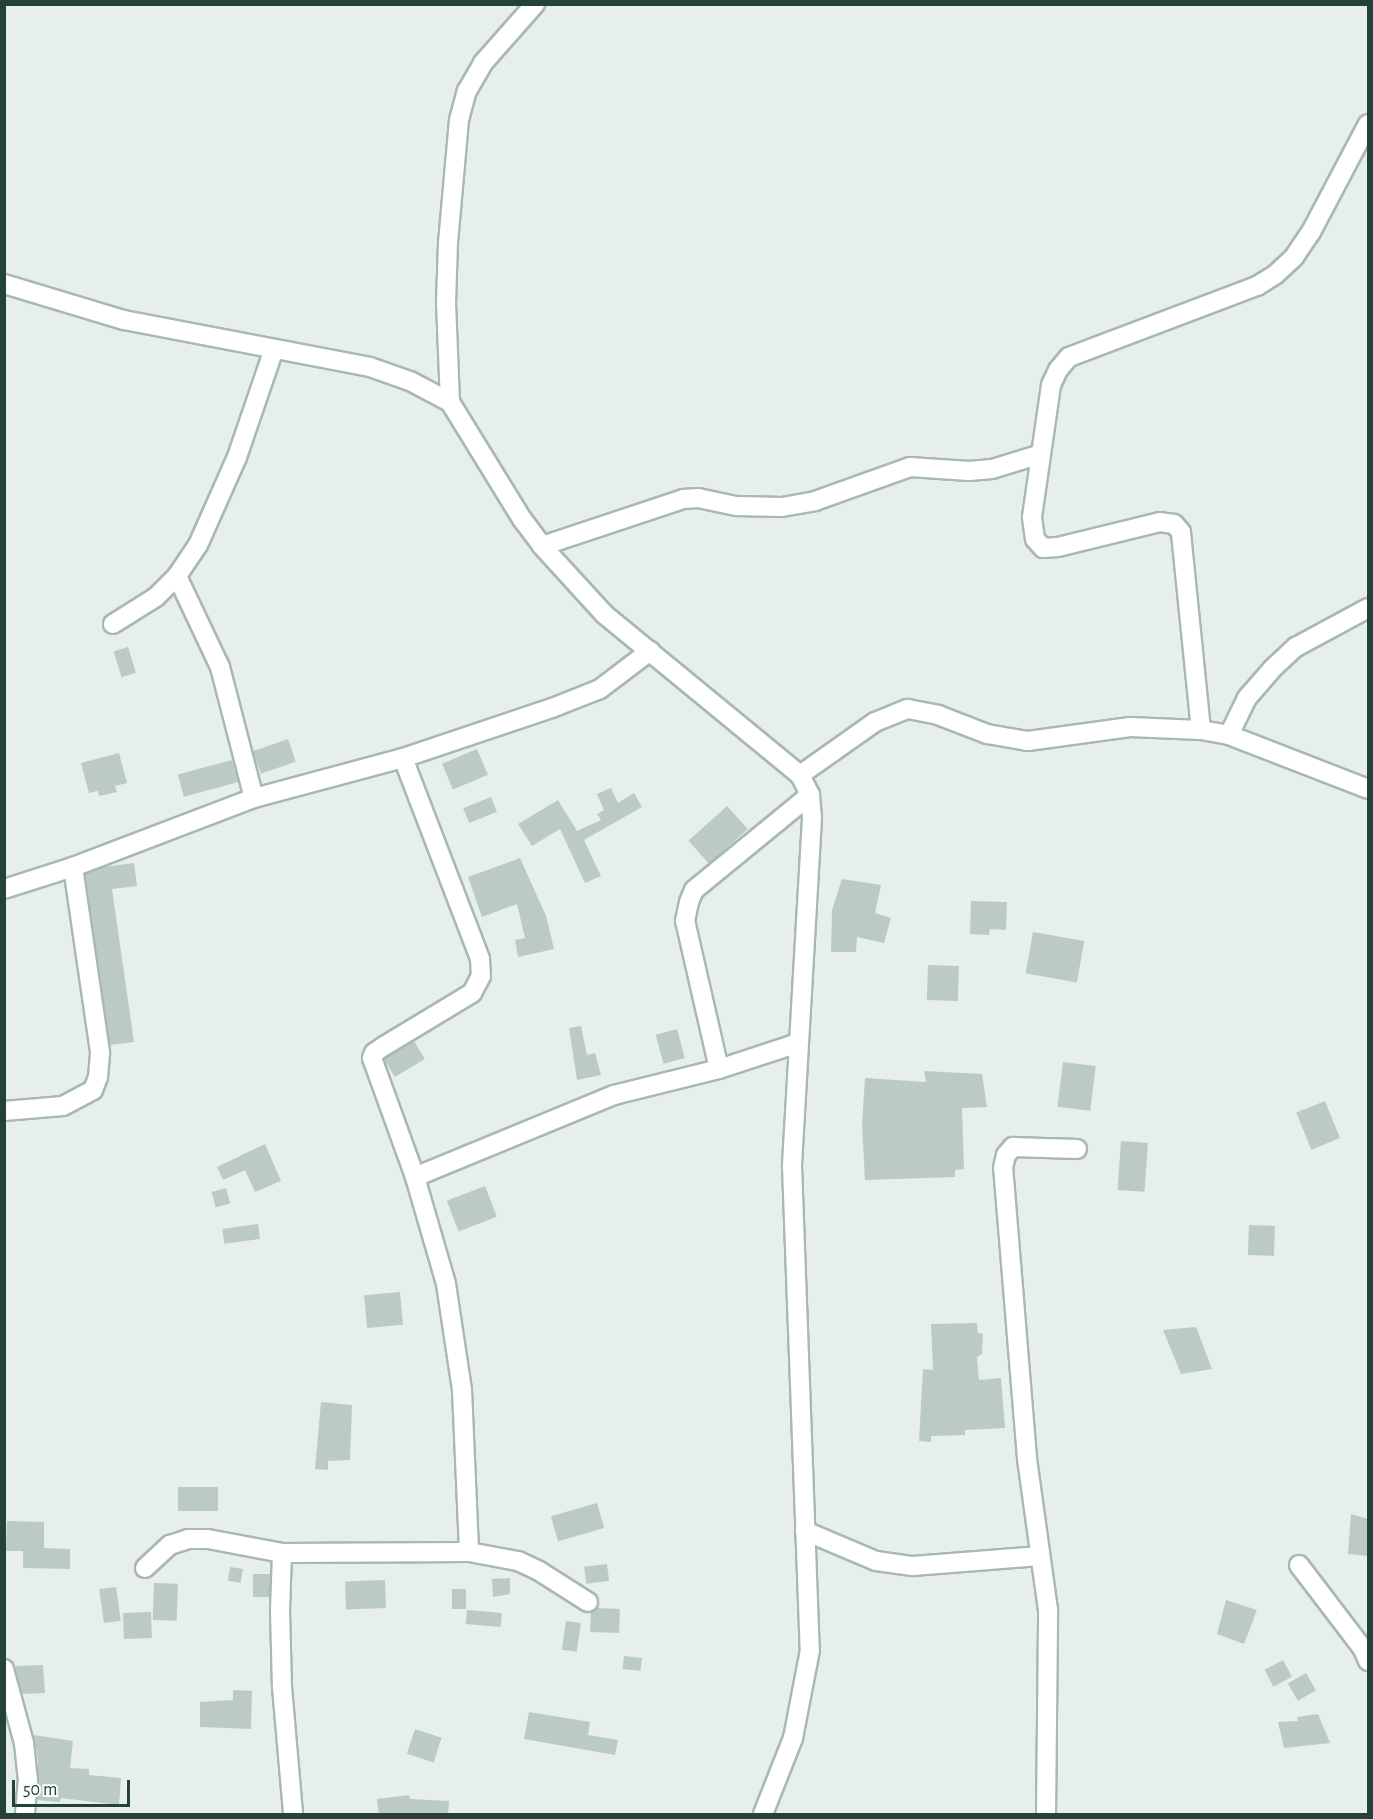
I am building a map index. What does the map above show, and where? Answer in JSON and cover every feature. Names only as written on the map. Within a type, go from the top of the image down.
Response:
[{"type":"street","points":[[535,4],[483,63],[467,91],[459,120],[448,243],[446,303],[450,402],[522,519],[542,546],[604,614],[800,775],[810,795],[812,818],[792,1166],[810,1650],[793,1738],[763,1815]]},
{"type":"street","points":[[1201,730],[1181,532],[1174,524],[1160,522],[1058,548],[1043,548],[1035,539],[1032,518],[1051,386],[1058,370],[1069,357],[1257,286],[1276,274],[1294,257],[1311,232],[1368,124]]},
{"type":"street","points":[[4,284],[124,320],[370,367],[410,381],[450,402]]},
{"type":"street","points":[[113,624],[156,597],[177,576],[198,545],[218,505],[274,349]]},
{"type":"street","points":[[542,546],[683,499],[698,498],[737,506],[782,507],[815,501],[910,467],[969,471],[992,469],[1041,454]]},
{"type":"street","points":[[177,576],[220,667],[254,798]]},
{"type":"street","points":[[1229,735],[1247,698],[1272,669],[1296,647],[1368,608]]},
{"type":"street","points":[[4,889],[73,867],[254,798],[403,758],[552,708],[600,689],[650,651]]},
{"type":"street","points":[[800,775],[876,722],[908,709],[938,715],[987,734],[1028,741],[1130,727],[1201,730],[1229,735],[1368,789]]},
{"type":"street","points":[[403,758],[480,959],[481,976],[472,993],[384,1046],[372,1059],[415,1177],[446,1284],[462,1390],[469,1552]]},
{"type":"street","points":[[719,1069],[685,921],[689,902],[694,890],[810,795]]},
{"type":"street","points":[[4,1111],[63,1106],[93,1090],[98,1077],[100,1052],[73,867]]},
{"type":"street","points":[[415,1177],[614,1095],[719,1069],[798,1043]]},
{"type":"street","points":[[1046,1815],[1050,1637],[1027,1458],[1003,1168],[1006,1155],[1013,1147],[1077,1149]]},
{"type":"street","points":[[805,1531],[876,1561],[913,1566],[1040,1556]]},
{"type":"street","points":[[145,1568],[170,1545],[188,1539],[208,1539],[282,1553],[469,1552],[518,1562],[539,1571],[588,1602]]},
{"type":"street","points":[[282,1553],[280,1611],[282,1687],[293,1815]]},
{"type":"street","points":[[1299,1565],[1363,1649],[1368,1661]]},
{"type":"street","points":[[4,1669],[24,1743],[28,1779],[25,1815]]},
{"type":"building","points":[[128,647],[136,673],[122,677],[114,651]]},
{"type":"building","points":[[288,739],[296,762],[261,774],[253,751]]},
{"type":"building","points":[[477,749],[488,775],[453,790],[442,764]]},
{"type":"building","points":[[119,753],[127,783],[115,786],[117,792],[99,796],[98,791],[89,793],[81,763]]},
{"type":"building","points":[[232,760],[238,782],[184,797],[178,774]]},
{"type":"building","points":[[611,788],[618,803],[634,793],[642,807],[584,840],[601,876],[585,883],[560,829],[532,846],[518,824],[558,800],[577,831],[601,820],[597,814],[604,810],[597,794]]},
{"type":"building","points":[[491,797],[497,812],[469,823],[463,808]]},
{"type":"building","points":[[727,806],[748,829],[709,864],[688,841]]},
{"type":"building","points":[[520,858],[546,916],[554,949],[518,957],[515,940],[525,938],[517,904],[482,917],[468,877]]},
{"type":"building","points":[[134,863],[137,886],[112,889],[134,1042],[110,1045],[85,874],[104,867]]},
{"type":"building","points":[[842,879],[881,885],[875,913],[891,918],[884,943],[857,937],[856,952],[831,952],[832,910]]},
{"type":"building","points":[[971,901],[1007,902],[1006,930],[990,929],[989,935],[970,934]]},
{"type":"building","points":[[1033,932],[1084,941],[1077,982],[1026,973]]},
{"type":"building","points":[[928,965],[959,966],[958,1001],[927,1000]]},
{"type":"building","points":[[581,1026],[587,1055],[595,1053],[601,1075],[577,1080],[569,1028]]},
{"type":"building","points":[[677,1029],[685,1058],[664,1064],[656,1035]]},
{"type":"building","points":[[414,1041],[425,1059],[395,1077],[384,1059]]},
{"type":"building","points":[[1063,1062],[1096,1066],[1090,1111],[1058,1107]]},
{"type":"building","points":[[924,1071],[982,1074],[987,1107],[962,1108],[964,1169],[955,1170],[955,1177],[865,1180],[862,1125],[865,1078],[926,1082]]},
{"type":"building","points":[[1325,1101],[1340,1138],[1311,1150],[1296,1113]]},
{"type":"building","points":[[1121,1141],[1148,1143],[1145,1192],[1118,1190]]},
{"type":"building","points":[[265,1144],[281,1181],[255,1192],[245,1170],[223,1180],[217,1167]]},
{"type":"building","points":[[485,1186],[497,1217],[459,1232],[447,1201]]},
{"type":"building","points":[[226,1188],[230,1203],[216,1207],[212,1192]]},
{"type":"building","points":[[258,1224],[260,1239],[224,1244],[222,1229]]},
{"type":"building","points":[[1249,1225],[1275,1226],[1274,1256],[1248,1255]]},
{"type":"building","points":[[400,1292],[403,1325],[367,1328],[364,1295]]},
{"type":"building","points":[[977,1323],[978,1333],[983,1334],[982,1354],[977,1357],[979,1380],[1001,1378],[1005,1428],[965,1430],[965,1435],[931,1436],[931,1442],[919,1441],[923,1369],[933,1370],[931,1324]]},
{"type":"building","points":[[1196,1327],[1212,1369],[1181,1374],[1163,1330]]},
{"type":"building","points":[[321,1402],[352,1405],[350,1460],[328,1461],[328,1470],[315,1469]]},
{"type":"building","points":[[178,1487],[218,1487],[218,1511],[178,1511]]},
{"type":"building","points":[[597,1503],[604,1528],[558,1541],[551,1516]]},
{"type":"building","points":[[1351,1514],[1368,1519],[1368,1556],[1348,1554]]},
{"type":"building","points":[[7,1521],[44,1522],[44,1548],[70,1549],[70,1569],[23,1568],[23,1551],[6,1551]]},
{"type":"building","points":[[607,1564],[609,1581],[586,1584],[584,1567]]},
{"type":"building","points":[[230,1567],[243,1569],[241,1583],[228,1581]]},
{"type":"building","points":[[253,1574],[270,1574],[270,1597],[253,1597]]},
{"type":"building","points":[[510,1578],[510,1594],[493,1597],[492,1579]]},
{"type":"building","points":[[385,1580],[386,1608],[346,1609],[345,1581]]},
{"type":"building","points":[[154,1583],[178,1584],[177,1621],[153,1620]]},
{"type":"building","points":[[116,1587],[121,1621],[104,1623],[99,1589]]},
{"type":"building","points":[[452,1589],[466,1589],[466,1609],[452,1609]]},
{"type":"building","points":[[1226,1600],[1257,1610],[1244,1644],[1217,1634]]},
{"type":"building","points":[[597,1608],[620,1609],[619,1633],[590,1632],[591,1613]]},
{"type":"building","points":[[467,1610],[502,1613],[501,1627],[466,1624]]},
{"type":"building","points":[[151,1612],[152,1638],[124,1639],[123,1613]]},
{"type":"building","points":[[566,1621],[581,1623],[577,1652],[562,1650]]},
{"type":"building","points":[[624,1656],[642,1658],[641,1671],[623,1669]]},
{"type":"building","points":[[1283,1660],[1292,1677],[1273,1687],[1264,1670]]},
{"type":"building","points":[[43,1665],[45,1693],[22,1694],[15,1666]]},
{"type":"building","points":[[1306,1673],[1316,1690],[1298,1701],[1288,1684]]},
{"type":"building","points":[[233,1690],[252,1691],[251,1729],[200,1727],[200,1702],[233,1700]]},
{"type":"building","points":[[529,1712],[590,1722],[588,1735],[618,1740],[615,1755],[524,1739]]},
{"type":"building","points":[[1318,1714],[1330,1743],[1284,1748],[1278,1722],[1298,1721],[1297,1717]]},
{"type":"building","points":[[415,1729],[442,1738],[434,1762],[407,1754]]},
{"type":"building","points":[[34,1735],[73,1741],[70,1768],[89,1769],[89,1775],[121,1778],[119,1805],[61,1798],[60,1802],[37,1800],[38,1760]]},
{"type":"building","points":[[409,1795],[410,1799],[449,1801],[448,1815],[379,1815],[377,1799]]}]
